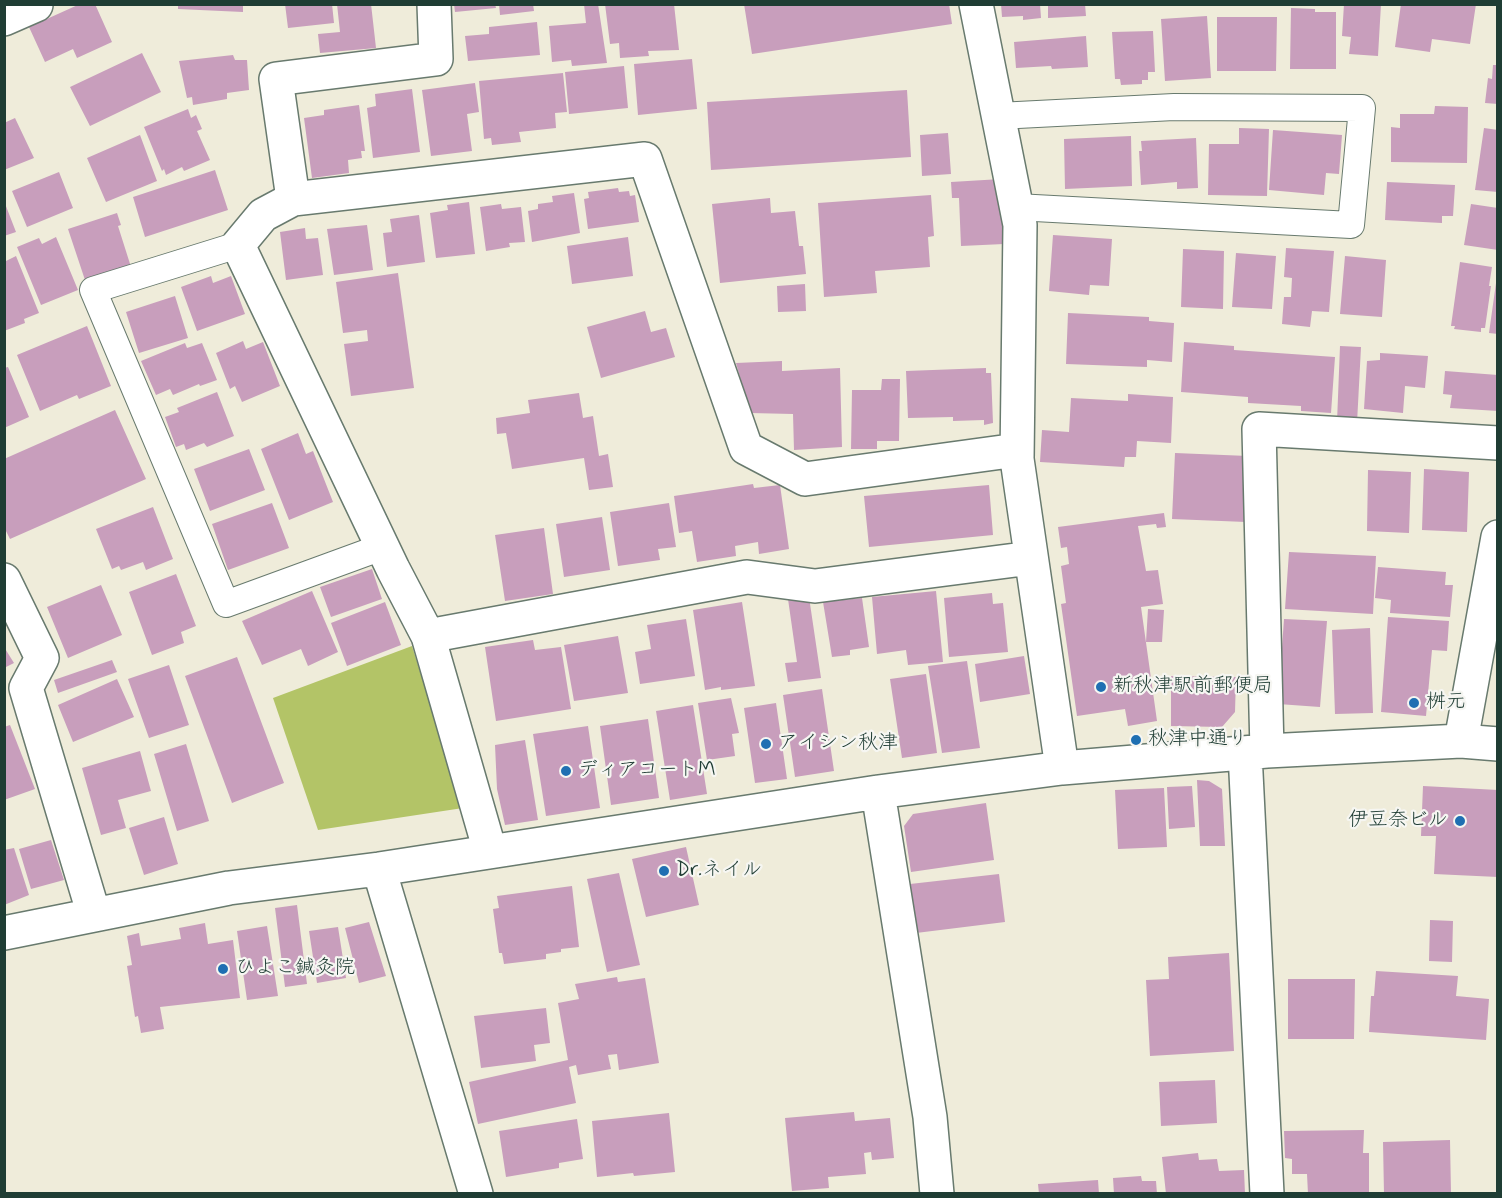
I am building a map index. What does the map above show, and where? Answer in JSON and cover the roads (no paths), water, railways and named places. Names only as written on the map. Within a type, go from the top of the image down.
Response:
[{"type":"street","points":[[293,199],[276,79],[436,59],[434,4]]},
{"type":"street","points":[[976,4],[1020,225],[1017,450],[1062,768]]},
{"type":"street","points":[[4,19],[36,5]]},
{"type":"street","points":[[490,851],[428,636],[382,547],[238,245],[263,215],[293,199],[645,159],[746,448],[805,478],[1017,450]]},
{"type":"street","points":[[1267,1194],[1256,752],[1259,429],[1497,443]]},
{"type":"street","points":[[1461,741],[1497,537]]},
{"type":"street","points":[[428,636],[747,577],[815,586],[1031,558]]},
{"type":"street","points":[[4,580],[42,658],[15,692],[94,915]]},
{"type":"street","points":[[4,933],[229,888],[378,868],[878,792],[1062,768],[1256,752],[1461,741],[1497,744]]},
{"type":"street","points":[[878,792],[930,1117],[937,1194]]},
{"type":"street","points":[[378,868],[476,1194]]},
{"type":"lane","points":[[998,116],[1174,107],[1362,108],[1351,225],[1016,207]]},
{"type":"lane","points":[[238,245],[93,290],[226,604],[382,547]]},
{"type":"place","name":"新秋津駅前郵便局","points":[[1101,687]]},
{"type":"place","name":"桝元","points":[[1414,703]]},
{"type":"place","name":"秋津中通り","points":[[1136,740]]},
{"type":"place","name":"アイシン秋津","points":[[766,744]]},
{"type":"place","name":"ディアコートM","points":[[566,771]]},
{"type":"place","name":"伊豆奈ビル","points":[[1460,821]]},
{"type":"place","name":"Dr.ネイル","points":[[664,871]]},
{"type":"place","name":"ひよこ鍼灸院","points":[[223,969]]}]
